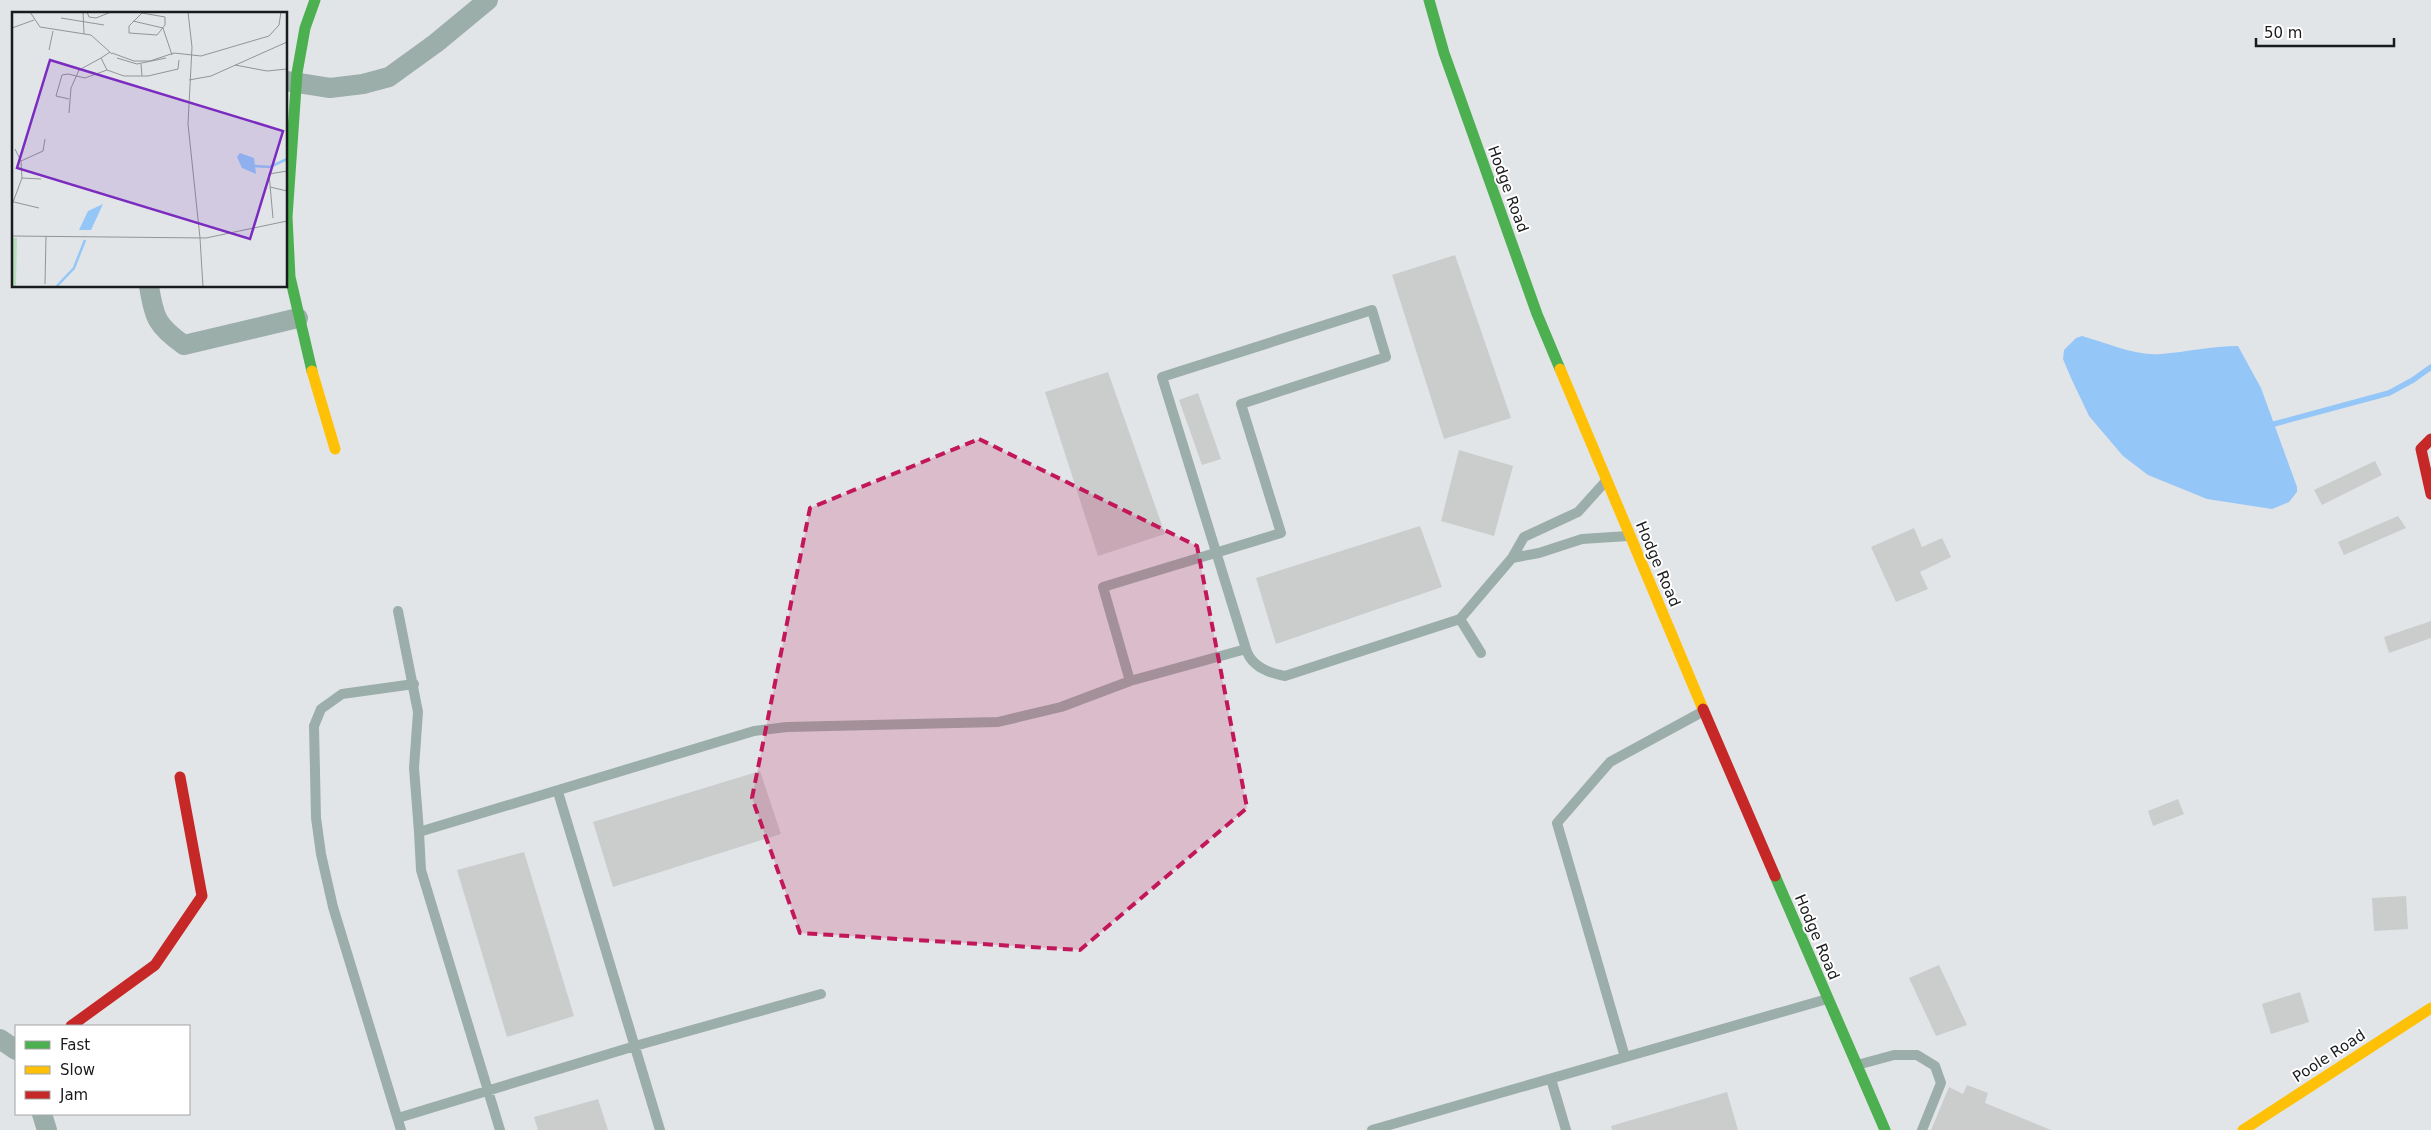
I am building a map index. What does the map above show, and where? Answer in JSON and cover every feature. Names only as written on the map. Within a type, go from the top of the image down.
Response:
[{"type":"main road","points":[[288,160],[291,82],[309,14],[315,0]]},
{"type":"main road","name":"Hodge Road","points":[[1429,0],[1444,53],[1534,305],[1606,482],[1885,1130]]},
{"type":"main road","points":[[288,244],[290,276],[298,318],[335,449]]},
{"type":"main road","points":[[2431,439],[2421,449],[2431,494]]},
{"type":"main road","points":[[73,1025],[155,965],[202,896],[180,777]]},
{"type":"main road","name":"Poole Road","points":[[2244,1130],[2431,1008]]},
{"type":"street","points":[[291,82],[330,88],[364,84],[389,77],[436,43],[488,0]]},
{"type":"street","points":[[149,288],[153,312],[164,331],[184,345],[298,318]]},
{"type":"street","points":[[0,1039],[15,1049]]},
{"type":"street","points":[[42,1115],[47,1130]]},
{"type":"lane","points":[[1130,681],[1103,587],[1216,553],[1281,533],[1242,404],[1386,358],[1372,310],[1162,377],[1216,553],[1246,648],[1249,659],[1271,673],[1285,676],[1460,618],[1512,558],[1524,537],[1578,512],[1606,482]]},
{"type":"lane","points":[[1512,558],[1539,553],[1582,538],[1629,536]]},
{"type":"lane","points":[[398,611],[414,684],[418,712],[414,768],[421,870],[500,1130]]},
{"type":"lane","points":[[1460,618],[1481,653]]},
{"type":"lane","points":[[419,832],[558,792],[754,731],[787,727],[998,722],[1061,707],[1130,681],[1246,648]]},
{"type":"lane","points":[[401,1130],[329,889],[316,818],[314,726],[321,709],[342,694],[414,684]]},
{"type":"lane","points":[[1626,1057],[1557,823],[1610,762],[1705,710]]},
{"type":"lane","points":[[558,792],[660,1130]]},
{"type":"lane","points":[[398,1118],[635,1046],[820,994]]},
{"type":"lane","points":[[1372,1130],[1828,999]]},
{"type":"lane","points":[[1856,1065],[1894,1056],[1917,1055],[1935,1066],[1941,1083],[1922,1130]]},
{"type":"lane","points":[[1551,1078],[1566,1130]]},
{"type":"highlighted area","points":[[979,439],[1197,546],[1247,808],[1080,950],[800,933],[752,798],[810,508]]},
{"type":"water","points":[[2082,336],[2131,351],[2151,354],[2238,346],[2261,388],[2297,487],[2297,492],[2289,502],[2272,509],[2207,499],[2148,475],[2123,456],[2089,416],[2063,359],[2064,350],[2076,338]]},
{"type":"building","points":[[1455,255],[1511,418],[1444,439],[1392,275]]},
{"type":"building","points":[[1108,372],[1165,534],[1098,556],[1045,392]]},
{"type":"building","points":[[1198,393],[1221,459],[1202,465],[1179,400]]},
{"type":"building","points":[[1459,450],[1513,466],[1494,536],[1441,521]]},
{"type":"building","points":[[2375,461],[2382,475],[2322,505],[2314,490]]},
{"type":"building","points":[[2398,516],[2406,528],[2344,555],[2338,542]]},
{"type":"building","points":[[1420,526],[1442,587],[1276,644],[1256,578]]},
{"type":"building","points":[[1914,528],[1922,547],[1942,538],[1951,557],[1920,572],[1928,589],[1896,602],[1871,547]]},
{"type":"building","points":[[2431,621],[2431,638],[2389,653],[2384,637]]},
{"type":"building","points":[[760,771],[781,834],[613,887],[593,822]]},
{"type":"building","points":[[2178,799],[2184,814],[2153,826],[2148,811]]},
{"type":"building","points":[[524,852],[574,1016],[507,1037],[457,870]]},
{"type":"building","points":[[2406,896],[2408,929],[2374,931],[2372,898]]},
{"type":"building","points":[[1939,965],[1967,1025],[1936,1036],[1909,978]]},
{"type":"building","points":[[2300,992],[2309,1022],[2271,1034],[2262,1004]]},
{"type":"building","points":[[1967,1085],[1988,1093],[1985,1103],[2051,1130],[1931,1130],[1949,1087],[1963,1094]]},
{"type":"building","points":[[1727,1092],[1738,1130],[1612,1130],[1611,1126]]},
{"type":"building","points":[[598,1099],[608,1130],[538,1130],[534,1117]]},
{"type":"waterway","points":[[2267,423],[2274,424],[2389,393],[2413,380],[2431,367]]},
{"type":"traffic: fast","points":[[288,203],[297,73],[305,28],[315,0]]},
{"type":"traffic: fast","points":[[1429,0],[1444,53],[1537,314],[1560,369]]},
{"type":"traffic: fast","points":[[288,237],[290,277],[312,371]]},
{"type":"traffic: fast","points":[[1775,876],[1885,1130]]},
{"type":"traffic: slow","points":[[1560,369],[1703,709]]},
{"type":"traffic: slow","points":[[312,371],[335,449]]},
{"type":"traffic: slow","points":[[2243,1130],[2431,1008]]},
{"type":"traffic: jam","points":[[2431,439],[2421,449],[2431,494]]},
{"type":"traffic: jam","points":[[1703,709],[1775,876]]},
{"type":"traffic: jam","points":[[72,1025],[155,965],[202,896],[180,777]]}]
